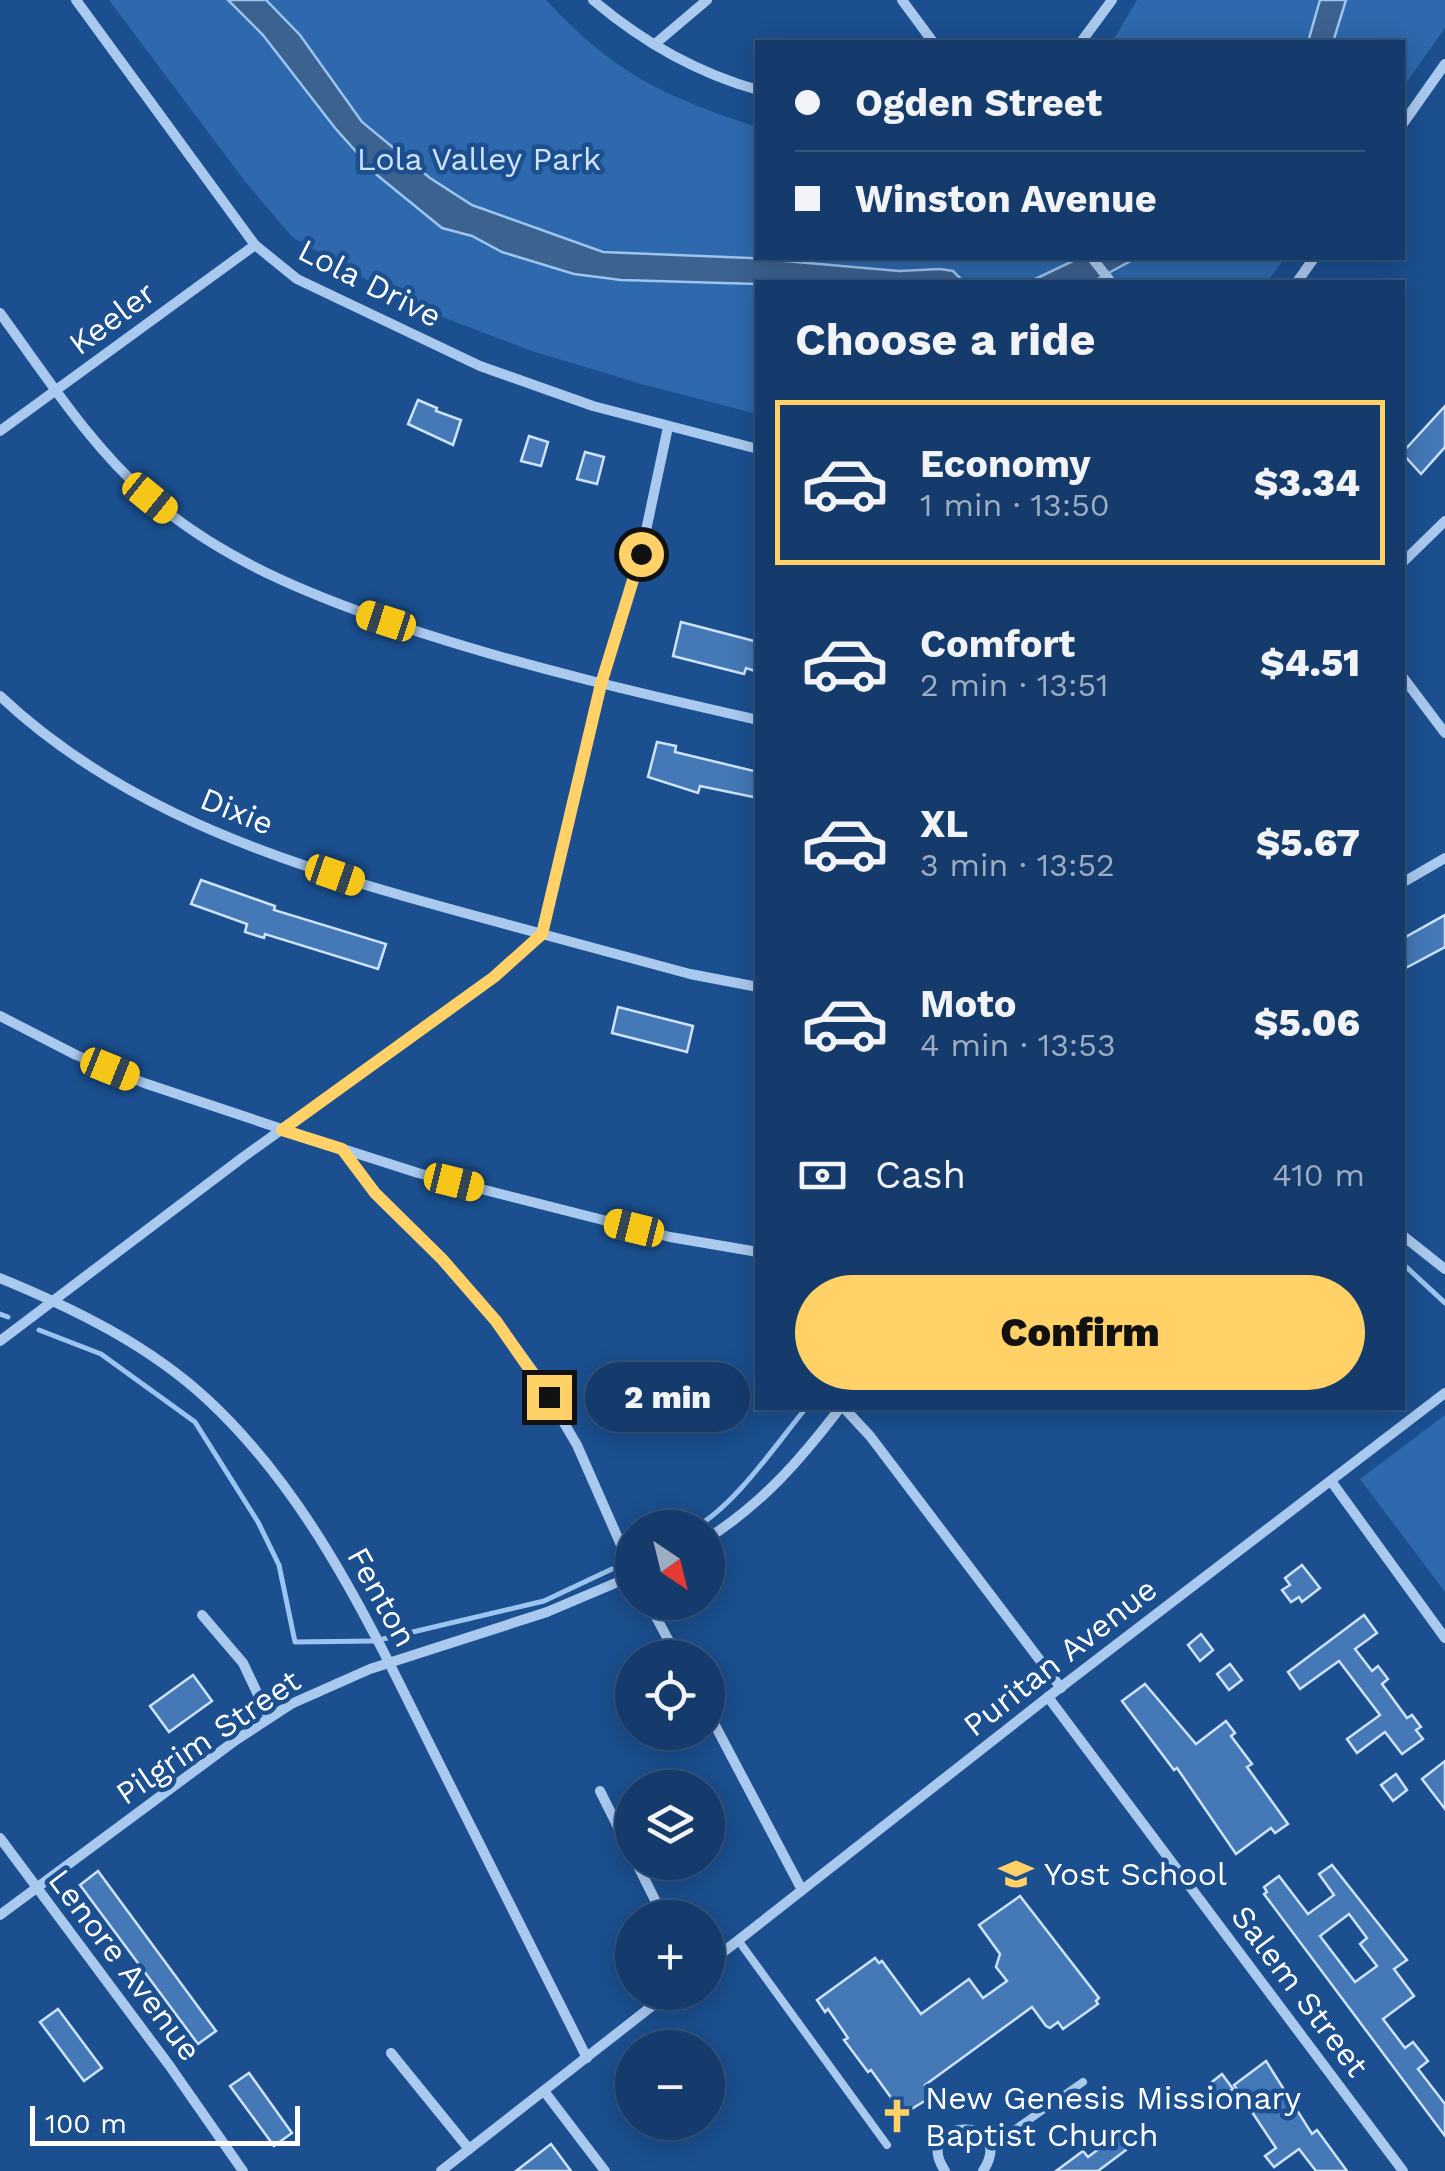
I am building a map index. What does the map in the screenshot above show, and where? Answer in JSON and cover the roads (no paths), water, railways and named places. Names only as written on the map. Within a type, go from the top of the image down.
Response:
[{"type":"street","name":"Lola Drive","points":[[76,0],[256,245],[277,265],[317,291],[480,366],[593,406],[755,448]]},
{"type":"street","points":[[592,0],[694,66],[755,89]]},
{"type":"street","points":[[655,44],[707,0]]},
{"type":"street","points":[[902,0],[932,40]]},
{"type":"street","points":[[1082,40],[1112,0]]},
{"type":"street","points":[[1405,121],[1445,64]]},
{"type":"street","name":"Keeler","points":[[0,431],[256,245]]},
{"type":"street","points":[[1094,260],[1109,280]]},
{"type":"street","points":[[0,313],[101,448],[150,498],[203,536],[274,576],[355,612],[492,656],[755,719]]},
{"type":"street","points":[[0,1341],[494,977],[542,934],[601,684],[641,554],[668,427]]},
{"type":"street","points":[[1405,560],[1445,521]]},
{"type":"street","points":[[1405,680],[1445,733]]},
{"type":"street","name":"Dixie","points":[[0,696],[78,760],[202,825],[359,884],[690,974],[755,987]]},
{"type":"street","points":[[1405,882],[1445,858]]},
{"type":"street","points":[[0,1016],[76,1055],[144,1083],[418,1173],[670,1237],[755,1251]]},
{"type":"street","points":[[342,1149],[375,1193],[442,1259],[496,1321],[535,1374],[577,1445],[615,1533]]},
{"type":"street","points":[[1405,1236],[1445,1269]]},
{"type":"street","name":"Fenton","points":[[0,1278],[164,1364],[207,1398],[281,1480],[314,1529],[390,1664],[587,2058]]},
{"type":"street","name":"Puritan Avenue","points":[[725,1950],[1445,1393]]},
{"type":"street","points":[[725,1526],[778,1484],[840,1410]]},
{"type":"street","points":[[844,1410],[881,1450],[1060,1688]]},
{"type":"street","points":[[1331,1481],[1445,1638]]},
{"type":"street","name":"Pilgrim Street","points":[[0,1915],[269,1718],[312,1694],[370,1668],[547,1612],[615,1581]]},
{"type":"street","points":[[202,1615],[243,1664],[269,1718]]},
{"type":"street","name":"Salem Street","points":[[1048,1697],[1403,2171]]},
{"type":"street","points":[[725,1744],[802,1890]]},
{"type":"street","points":[[600,1791],[615,1821]]},
{"type":"street","name":"Lenore Avenue","points":[[0,1838],[243,2171]]},
{"type":"street","points":[[441,2171],[647,2010]]},
{"type":"street","points":[[391,2053],[469,2149]]},
{"type":"street","points":[[544,2091],[604,2171]]},
{"type":"street","points":[[945,2171],[939,2148],[948,2133],[965,2128],[987,2141],[990,2156],[983,2171]]},
{"type":"lane","points":[[738,1940],[888,2145]]},
{"type":"lane","points":[[987,2141],[997,2142],[1083,2082]]},
{"type":"waterway","points":[[1405,1266],[1445,1303]]},
{"type":"waterway","points":[[0,1314],[8,1317]]},
{"type":"waterway","points":[[39,1330],[101,1354],[195,1422],[258,1522],[279,1565],[295,1642],[374,1641]]},
{"type":"waterway","points":[[718,1510],[804,1410]]},
{"type":"waterway","points":[[383,1639],[544,1601],[612,1569]]},
{"type":"place","name":"Yost School","points":[[1016,1874]]},
{"type":"place","name":"New Genesis Missionary Baptist Church","points":[[897,2116]]},
{"type":"park label","name":"Lola Valley Park","points":[[479,159]]}]
